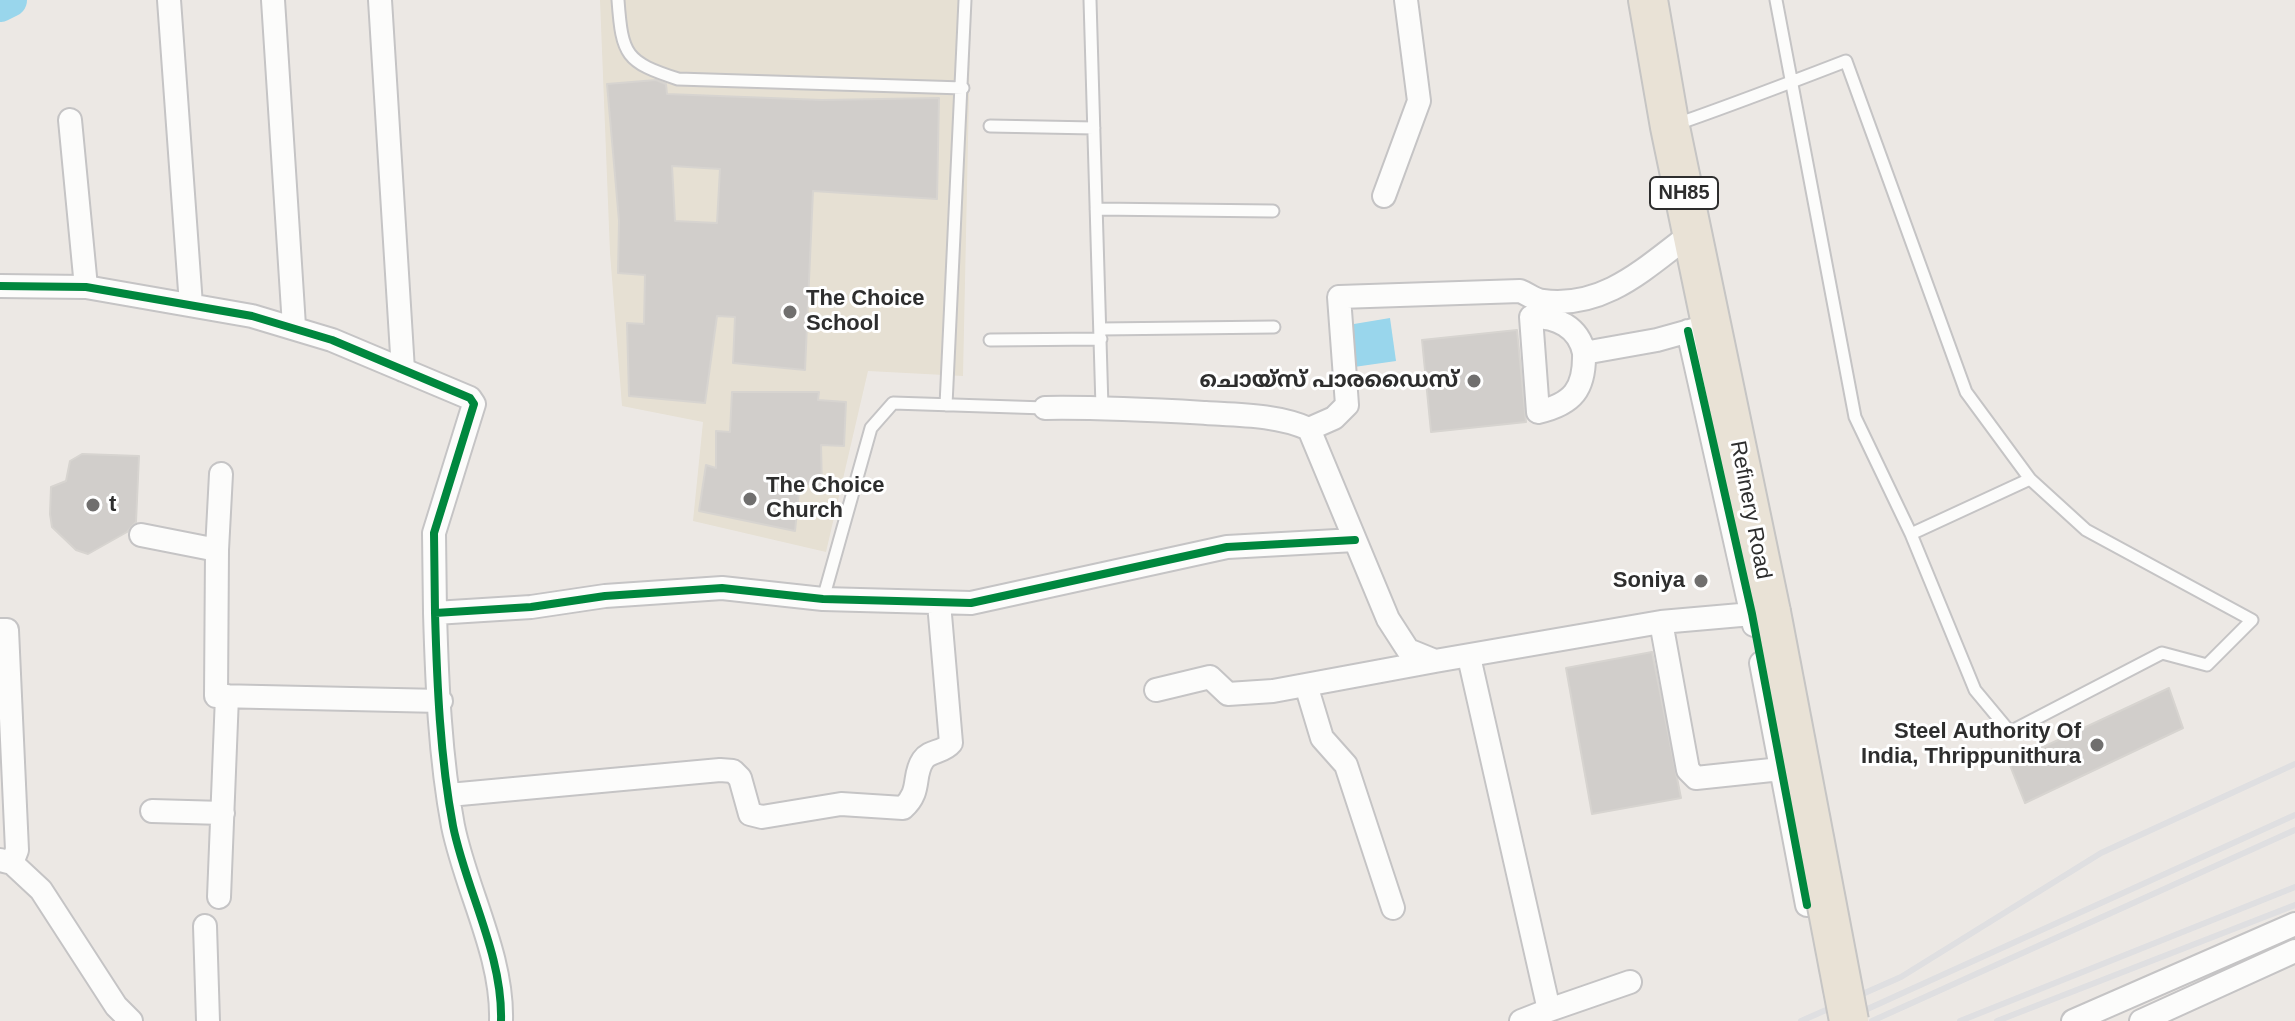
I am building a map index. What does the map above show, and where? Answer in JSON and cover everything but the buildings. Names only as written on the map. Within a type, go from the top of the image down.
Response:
[{"type":"highway","name":"Refinery Road","points":[[1648,0],[1692,233],[1700,327],[1725,386],[1849,1021]]},
{"type":"street","points":[[169,0],[191,305]]},
{"type":"street","points":[[273,0],[294,326]]},
{"type":"street","points":[[380,0],[403,370]]},
{"type":"street","points":[[1384,196],[1419,101],[1406,0]]},
{"type":"street","points":[[70,120],[86,287]]},
{"type":"street","points":[[1309,429],[1334,418],[1347,405],[1339,297],[1520,291],[1540,301],[1581,301],[1617,288],[1692,233]]},
{"type":"street","points":[[0,286],[86,287],[294,326],[448,387],[474,404],[434,533],[435,613],[449,795],[460,852],[501,1001],[501,1021]]},
{"type":"street","points":[[1584,353],[1700,327],[1807,905]]},
{"type":"street","points":[[1045,408],[1102,407],[1290,420],[1309,429],[1388,619],[1408,650],[1435,661]]},
{"type":"street","points":[[221,474],[216,696],[441,701]]},
{"type":"street","points":[[141,535],[217,550]]},
{"type":"street","points":[[435,613],[531,607],[605,596],[696,588],[823,599],[971,603],[1227,547],[1355,540]]},
{"type":"street","points":[[449,795],[720,770],[733,771],[740,778],[750,814],[762,817],[841,804],[903,808],[914,798],[922,762],[927,756],[945,750],[951,743],[939,603]]},
{"type":"street","points":[[1156,690],[1210,677],[1228,694],[1306,685],[1661,622],[1752,614]]},
{"type":"street","points":[[1661,622],[1688,770],[1696,778],[1781,769]]},
{"type":"street","points":[[0,630],[7,630],[17,850],[6,862],[41,890],[116,1006],[131,1021]]},
{"type":"street","points":[[1469,657],[1549,1010]]},
{"type":"street","points":[[1306,685],[1322,738],[1346,765],[1393,908]]},
{"type":"street","points":[[219,897],[227,696]]},
{"type":"street","points":[[152,811],[223,813]]},
{"type":"street","points":[[2073,1021],[2295,924]]},
{"type":"street","points":[[205,926],[208,1021]]},
{"type":"street","points":[[2141,1021],[2295,951]]},
{"type":"street","points":[[1521,1021],[1630,982]]},
{"type":"lane","points":[[618,0],[628,55],[640,66],[678,79],[963,88]]},
{"type":"lane","points":[[946,405],[965,0]]},
{"type":"lane","points":[[1090,0],[1102,407]]},
{"type":"lane","points":[[1670,127],[1793,82],[1846,61],[1966,392],[2030,479],[2086,530],[2252,620],[2207,665],[2162,653],[2010,732],[1975,690],[1911,534],[1855,417],[1793,82],[1776,0]]},
{"type":"lane","points":[[990,126],[1094,128]]},
{"type":"lane","points":[[1096,209],[1273,211]]},
{"type":"lane","points":[[990,340],[1274,327]]},
{"type":"lane","points":[[823,599],[871,428],[893,403],[1045,408]]},
{"type":"lane","points":[[1911,534],[2030,479]]},
{"type":"shaded area","name":"The Choice School","points":[[600,0],[971,0],[963,376],[868,371],[826,552],[693,521],[703,422],[622,406],[610,253]]},
{"type":"water","points":[[1390,318],[1396,361],[1354,367],[1348,325]]},
{"type":"waterway","points":[[0,5],[10,0]]},
{"type":"railway","points":[[1801,1021],[1901,977],[2101,853],[2295,764]]},
{"type":"railway","points":[[1841,1021],[2295,815]]},
{"type":"railway","points":[[1872,1021],[2295,830]]},
{"type":"railway","points":[[1960,1021],[2295,887]]},
{"type":"railway","points":[[1997,1021],[2295,905]]},
{"type":"cycle path","points":[[0,286],[86,287],[252,316],[332,340],[470,398],[474,404],[434,533],[435,613]]},
{"type":"cycle path","points":[[1688,331],[1752,614],[1807,905]]},
{"type":"cycle path","points":[[501,1021],[500,996],[490,947],[453,826],[440,720],[435,613],[722,588],[823,599],[971,603],[1227,547],[1355,540]]},
{"type":"place","name":"The Choice School","points":[[790,312]]},
{"type":"place","name":"ചൊയ്സ് പാരഡൈസ്","points":[[1474,381]]},
{"type":"place","name":"The Choice Church","points":[[750,499]]},
{"type":"place","name":"t","points":[[93,505]]},
{"type":"place","name":"Soniya","points":[[1701,581]]},
{"type":"place","name":"Steel Authority Of India, Thrippunithura","points":[[2097,745]]}]
